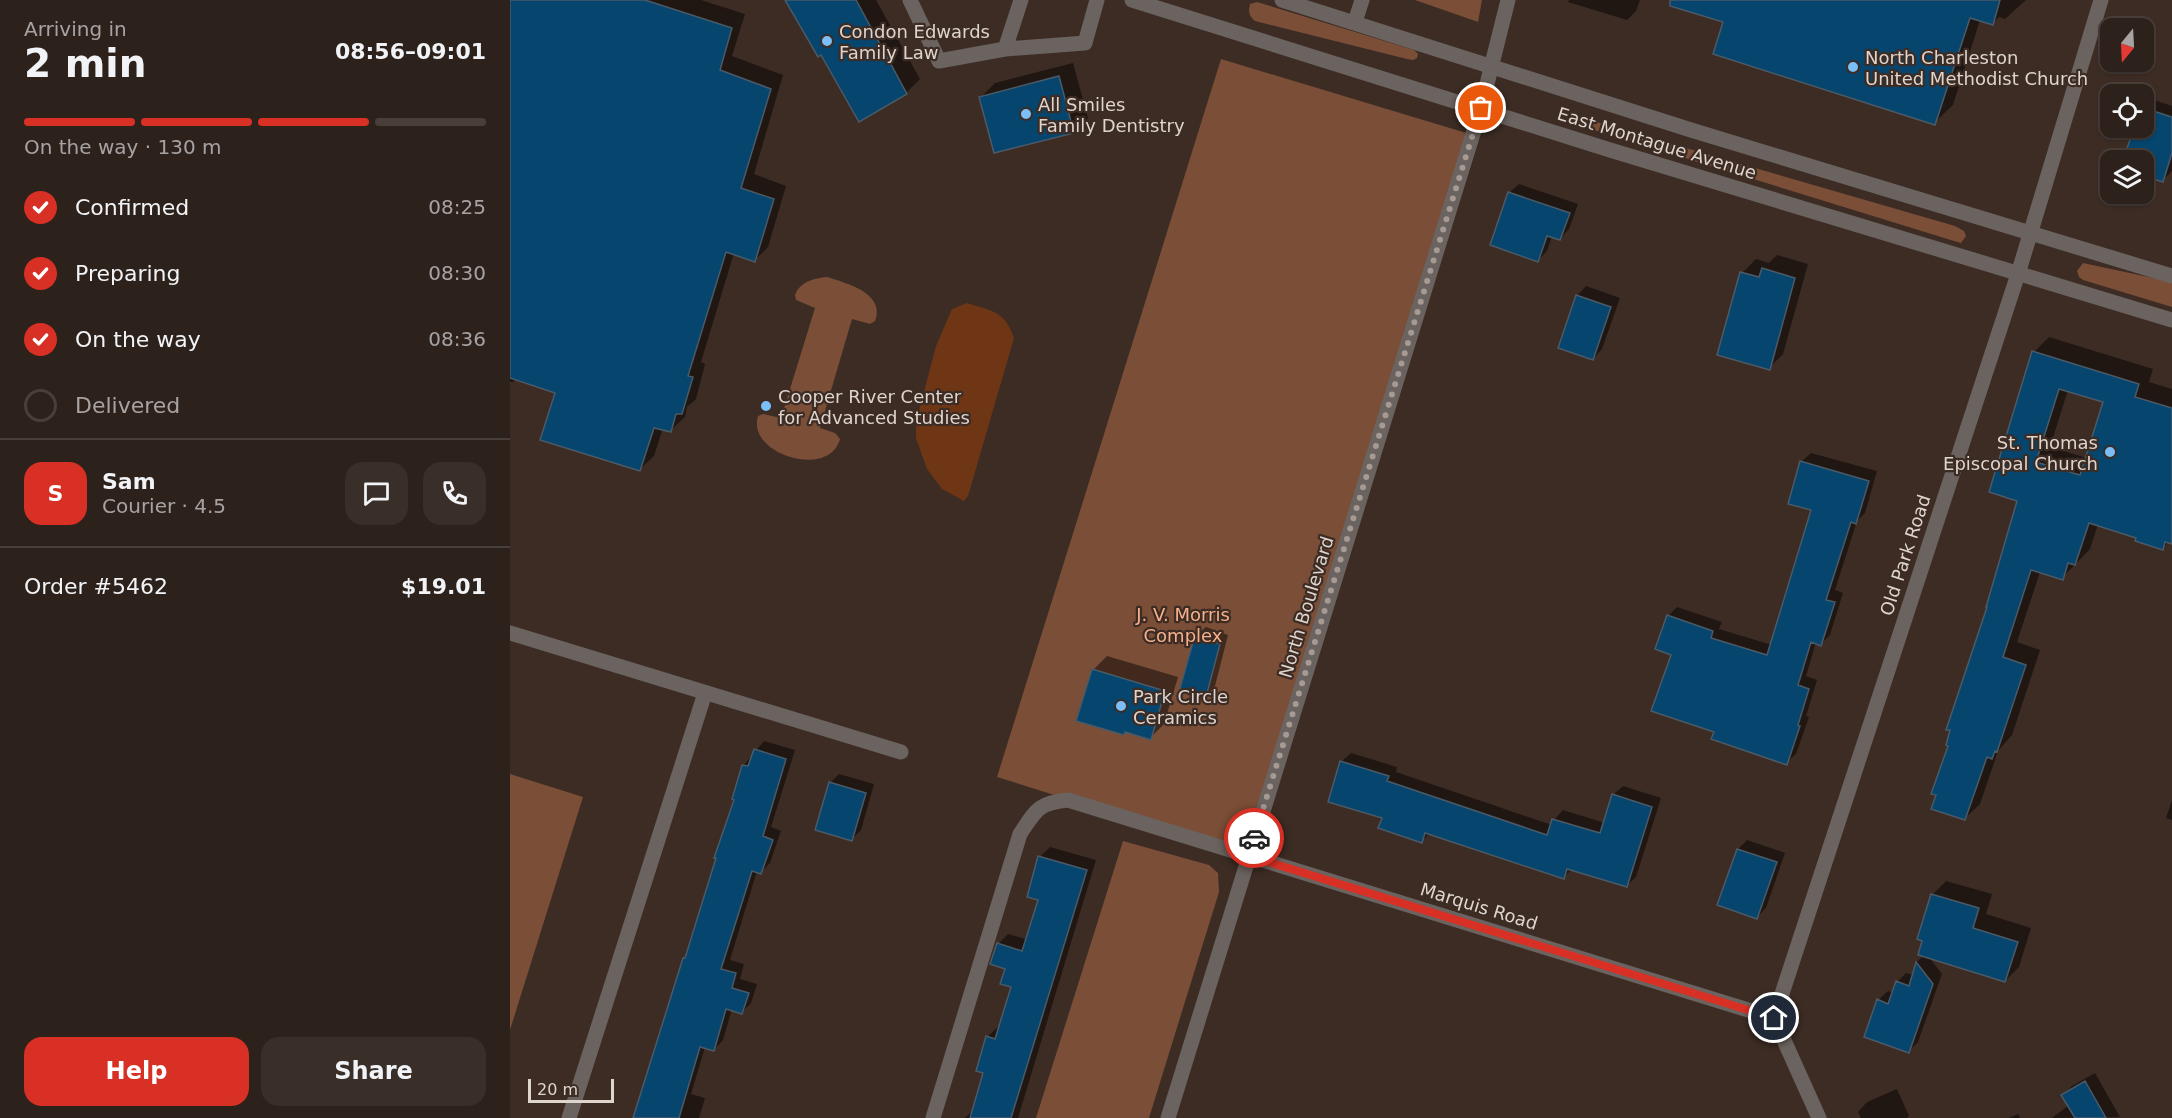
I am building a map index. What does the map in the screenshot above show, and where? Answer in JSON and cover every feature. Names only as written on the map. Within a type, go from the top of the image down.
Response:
[{"type":"street","points":[[910,0],[939,61],[1005,49],[1085,43],[1097,0]]},
{"type":"street","points":[[1005,49],[1021,0]]},
{"type":"street","name":"East Montague Avenue","points":[[1132,0],[1610,150],[2172,320]]},
{"type":"street","name":"East Montague Avenue","points":[[1282,0],[1691,130],[2172,276]]},
{"type":"street","points":[[1355,22],[1362,0]]},
{"type":"street","name":"North Boulevard","points":[[1168,1118],[1481,108],[1508,0]]},
{"type":"street","name":"Old Park Road","points":[[1774,1018],[2018,274],[2101,0]]},
{"type":"street","points":[[510,633],[901,752]]},
{"type":"street","points":[[569,1118],[705,693]]},
{"type":"street","name":"Marquis Road","points":[[933,1118],[1020,834],[1032,816],[1047,802],[1068,800],[1774,1018]]},
{"type":"street","points":[[1774,1018],[1820,1118]]},
{"type":"green space","points":[[1415,0],[1482,0],[1478,22]]},
{"type":"green space","points":[[1257,2],[1414,50],[1418,54],[1417,58],[1407,59],[1255,21],[1250,16],[1249,9],[1250,4]]},
{"type":"green space","name":"J. V. Morris Complex","points":[[1221,59],[1473,135],[1249,856],[997,777]]},
{"type":"green space","points":[[1569,114],[1955,226],[1964,231],[1966,236],[1961,243],[1954,241],[1594,130],[1570,118]]},
{"type":"green space","points":[[2083,263],[2172,282],[2172,307],[2083,280],[2077,271]]},
{"type":"green space","points":[[827,277],[844,282],[870,296],[877,311],[875,321],[870,324],[852,319],[820,428],[835,433],[840,439],[833,451],[821,458],[806,460],[776,451],[764,441],[758,430],[758,416],[763,414],[781,418],[815,308],[796,300],[795,295],[800,287],[808,282]]},
{"type":"green space","points":[[510,774],[583,797],[510,1030]]},
{"type":"green space","points":[[1123,841],[1209,865],[1218,873],[1219,892],[1149,1118],[1036,1118]]},
{"type":"shaded area","points":[[967,303],[997,313],[1006,322],[1014,338],[968,496],[964,501],[942,489],[927,469],[916,438],[916,422],[936,346],[952,309]]},
{"type":"building","points":[[510,0],[645,0],[732,28],[720,70],[771,89],[741,188],[774,199],[755,262],[726,252],[688,376],[693,377],[682,414],[676,414],[671,432],[654,428],[640,471],[540,440],[555,393],[510,378]]},
{"type":"building","points":[[785,0],[856,0],[907,94],[859,122],[821,55],[818,57]]},
{"type":"building","name":"North Charleston United Methodist Church","points":[[1670,0],[2000,0],[1993,25],[1970,18],[1935,125],[1713,54],[1723,22],[1670,6]]},
{"type":"building","name":"All Smiles Family Dentistry","points":[[1059,76],[1074,133],[994,153],[979,97]]},
{"type":"building","points":[[2154,111],[2172,117],[2172,153],[2163,182],[2154,179],[2154,150],[2126,150],[2131,138],[2154,138]]},
{"type":"building","points":[[1508,192],[1570,213],[1560,240],[1547,236],[1538,262],[1490,245]]},
{"type":"building","points":[[1762,268],[1795,278],[1770,370],[1717,355],[1740,272],[1759,277]]},
{"type":"building","points":[[1576,295],[1611,307],[1593,360],[1558,348]]},
{"type":"building","points":[[2032,351],[2139,384],[2135,397],[2172,408],[2172,544],[2165,542],[2163,550],[2135,541],[2136,538],[2089,523],[2075,565],[2068,563],[2063,580],[2031,570],[2003,657],[2026,665],[1997,752],[1995,751],[1992,759],[1987,757],[1965,820],[1931,809],[1936,795],[1931,794],[1948,746],[1946,745],[1950,730],[1946,730],[1987,607],[2017,501],[1989,492]],"holes":[[[2059,389],[2103,402],[2080,475],[2036,462]]]},
{"type":"building","points":[[1800,461],[1869,481],[1856,524],[1851,522],[1826,600],[1835,602],[1821,646],[1811,642],[1798,685],[1809,689],[1787,765],[1711,739],[1714,732],[1651,711],[1671,655],[1655,649],[1667,615],[1713,631],[1711,638],[1767,655],[1811,510],[1788,504]]},
{"type":"building","points":[[1195,635],[1220,644],[1206,697],[1180,688]]},
{"type":"building","name":"Park Circle Ceramics","points":[[1092,669],[1165,691],[1151,740],[1076,721]]},
{"type":"building","points":[[754,749],[786,759],[763,836],[773,840],[761,874],[752,871],[721,969],[736,973],[732,988],[749,993],[742,1014],[726,1009],[714,1051],[700,1047],[679,1118],[633,1118],[734,800],[732,799],[742,765],[748,766]]},
{"type":"building","points":[[1340,761],[1389,776],[1387,781],[1547,835],[1552,819],[1600,833],[1612,794],[1652,807],[1627,887],[1567,869],[1564,879],[1425,833],[1422,843],[1378,828],[1382,818],[1328,802]]},
{"type":"building","points":[[829,782],[866,793],[852,841],[815,830]]},
{"type":"building","points":[[1737,849],[1777,862],[1757,919],[1717,905]]},
{"type":"building","points":[[1038,856],[1087,870],[1011,1118],[970,1118],[983,1073],[976,1071],[986,1036],[995,1039],[1011,987],[1000,984],[1005,969],[990,964],[997,943],[1022,951],[1038,900],[1027,897]]},
{"type":"building","points":[[1931,894],[1979,908],[1973,928],[2018,942],[2005,982],[1918,955],[1922,941],[1917,939]]},
{"type":"building","points":[[1916,962],[1933,984],[1909,1053],[1864,1037],[1877,999],[1888,1004],[1896,981],[1909,986]]},
{"type":"building","points":[[2085,1081],[2106,1118],[2075,1118],[2061,1095]]},
{"type":"way so far","points":[[1254,838],[1481,108]]},
{"type":"place","name":"Condon Edwards Family Law","points":[[827,41]]},
{"type":"place","name":"North Charleston United Methodist Church","points":[[1853,67]]},
{"type":"place","name":"All Smiles Family Dentistry","points":[[1026,114]]},
{"type":"place","name":"Cooper River Center for Advanced Studies","points":[[766,406]]},
{"type":"place","name":"St. Thomas Episcopal Church","points":[[2110,452]]},
{"type":"place","name":"Park Circle Ceramics","points":[[1121,706]]},
{"type":"route","points":[[1254,838],[1249,856],[1774,1018]]}]
